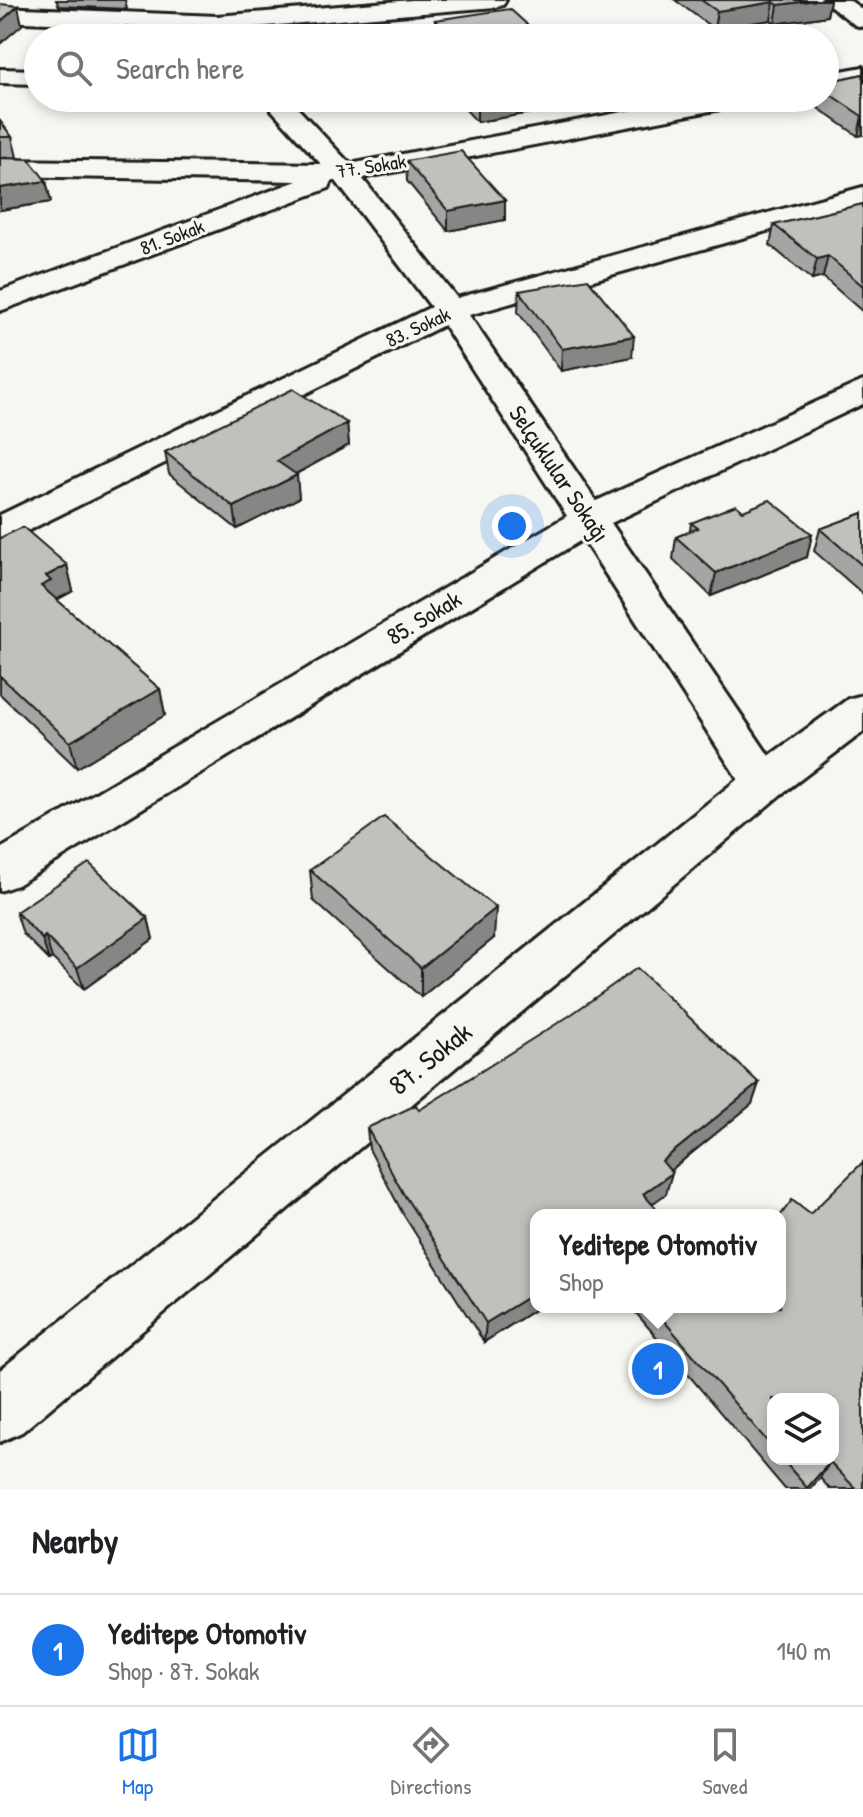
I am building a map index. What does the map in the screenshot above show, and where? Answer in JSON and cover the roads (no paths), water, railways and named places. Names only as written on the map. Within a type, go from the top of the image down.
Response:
[{"type":"street","points":[[202,0],[218,24]]},
{"type":"street","points":[[277,24],[495,0]]},
{"type":"street","points":[[834,0],[863,20]]},
{"type":"street","points":[[0,14],[139,24]]},
{"type":"street","points":[[839,78],[863,74]]},
{"type":"street","points":[[0,76],[24,77]]},
{"type":"street","name":"Selçuklular Sokağı","points":[[287,112],[344,173],[450,310],[764,783]]},
{"type":"street","name":"77. Sokak","points":[[0,168],[344,173],[663,112]]},
{"type":"street","name":"81. Sokak","points":[[0,302],[344,173]]},
{"type":"street","name":"83. Sokak","points":[[0,530],[450,310],[863,195]]},
{"type":"street","name":"85. Sokak","points":[[0,872],[589,519],[863,391]]},
{"type":"street","name":"87. Sokak","points":[[0,1410],[764,783],[863,710]]},
{"type":"place","name":"Yeditepe Otomotiv","points":[[658,1369]]}]
